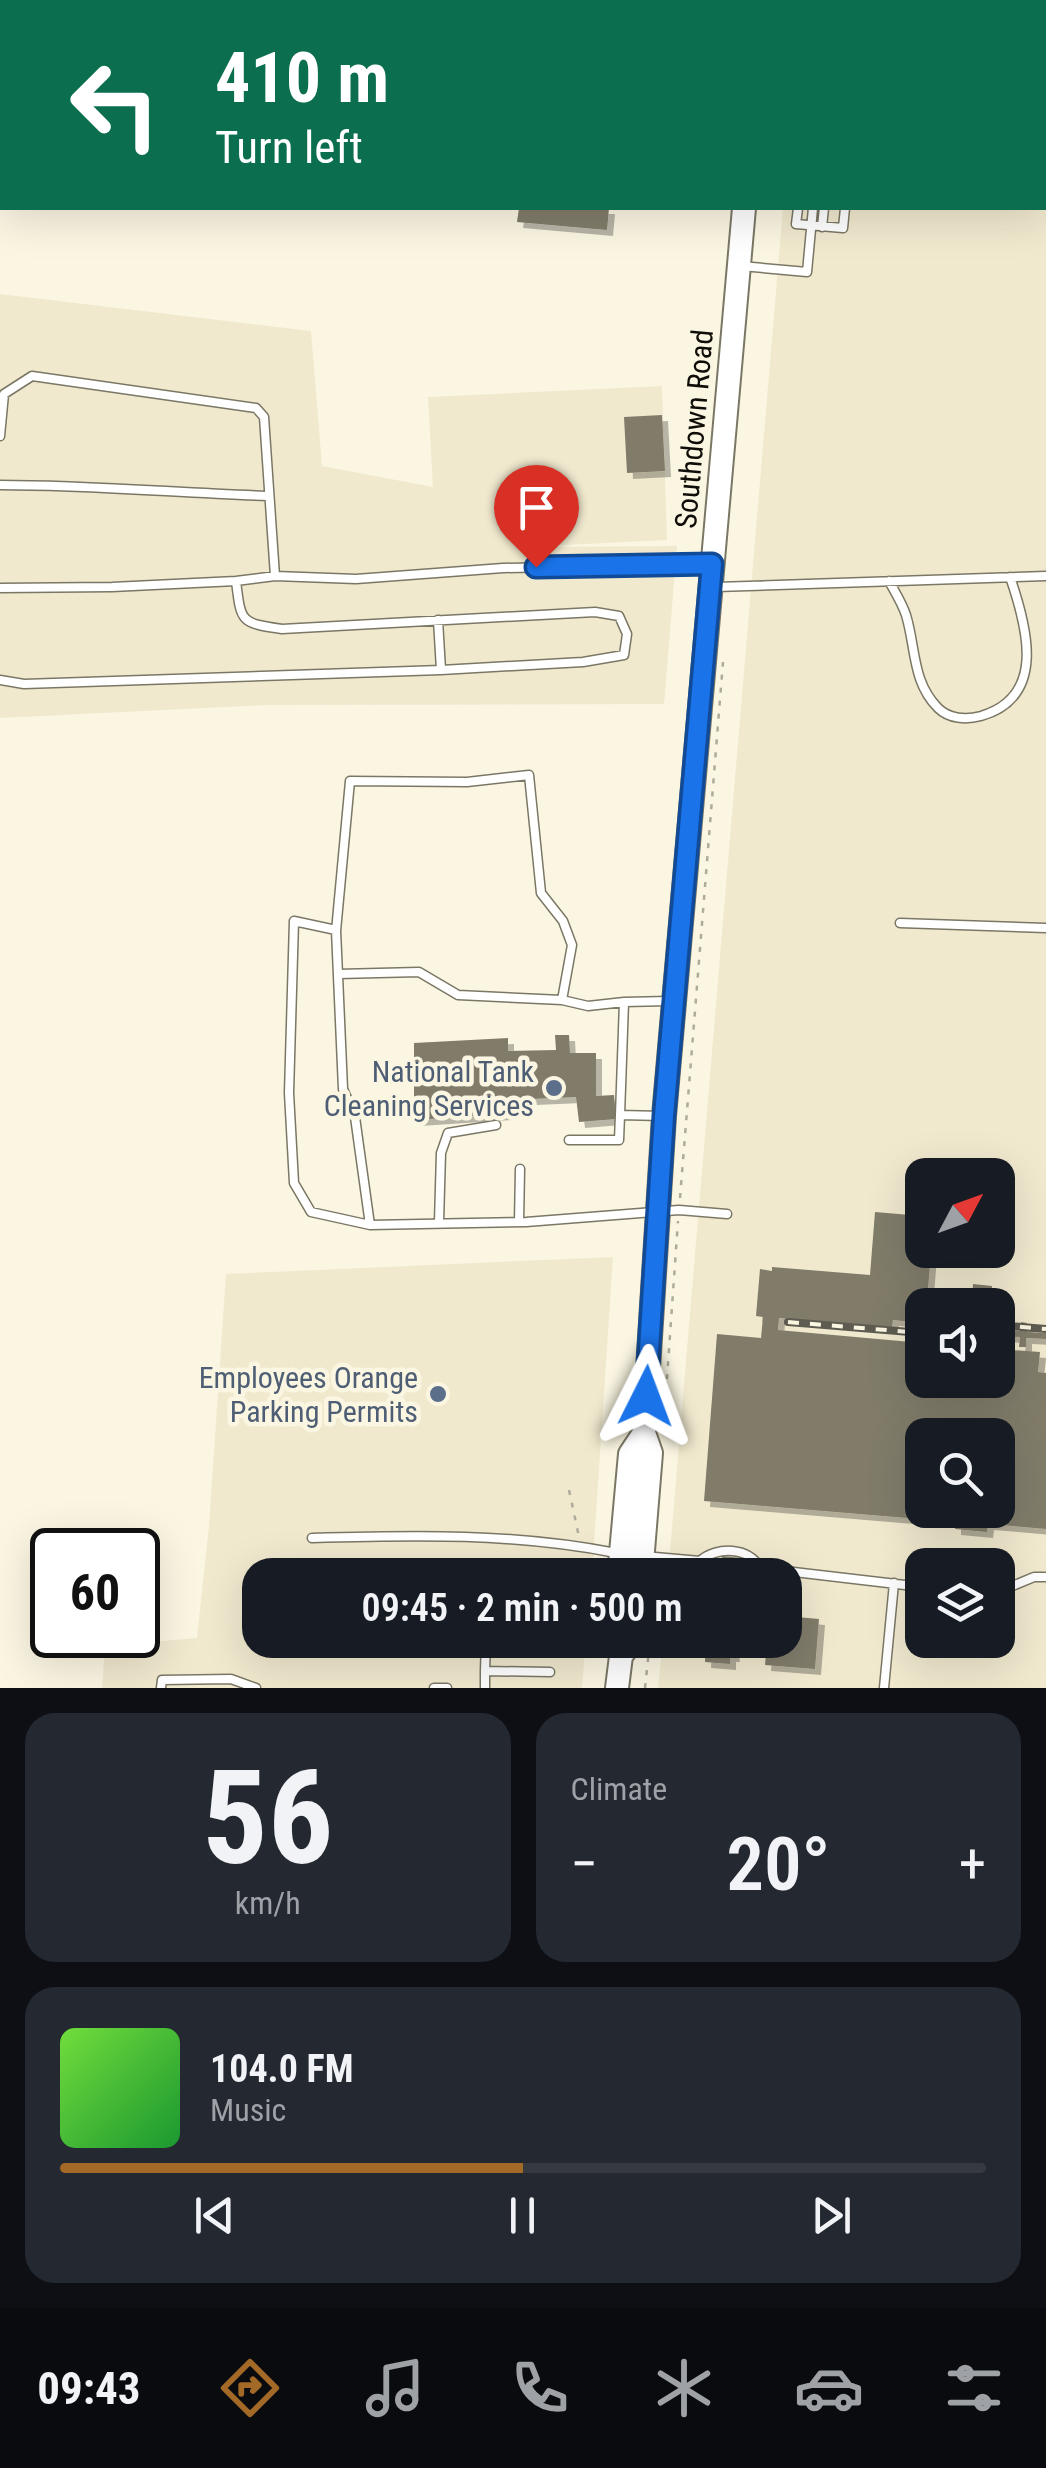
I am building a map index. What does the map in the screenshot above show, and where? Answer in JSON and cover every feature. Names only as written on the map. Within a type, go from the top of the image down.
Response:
[{"type":"main road","name":"Southdown Road","points":[[631,1558],[630,1454],[654,1437],[668,1212],[664,1116],[744,210]]},
{"type":"main road","points":[[617,1688],[620,1658]]},
{"type":"lane","points":[[798,210],[796,224],[843,228],[845,210]]},
{"type":"lane","points":[[738,266],[807,272],[813,210]]},
{"type":"lane","points":[[822,226],[824,210]]},
{"type":"lane","points":[[0,436],[4,394],[32,376],[256,408],[264,418],[275,576]]},
{"type":"lane","points":[[0,485],[268,496]]},
{"type":"lane","points":[[0,588],[236,581],[275,576],[356,579],[503,568],[888,581],[1046,576]]},
{"type":"lane","points":[[888,581],[907,618],[918,676],[926,693],[945,714],[972,718],[1012,701],[1028,682],[1032,669],[1030,639],[1010,577]]},
{"type":"lane","points":[[0,680],[24,684],[441,670],[584,662],[624,655],[627,634],[619,616],[595,612],[282,628],[249,624],[240,616],[236,581]]},
{"type":"lane","points":[[438,620],[441,670]]},
{"type":"lane","points":[[370,1225],[355,1117],[344,1088],[336,931],[350,781],[467,782],[529,775],[542,893],[564,920],[572,945],[562,1000]]},
{"type":"lane","points":[[336,931],[294,921],[289,1093],[294,1183],[311,1212],[370,1225],[519,1222],[668,1212],[727,1214]]},
{"type":"lane","points":[[900,923],[1046,928]]},
{"type":"lane","points":[[338,974],[419,972],[458,996],[562,1000],[588,1006],[674,1001]]},
{"type":"lane","points":[[569,1140],[619,1140],[624,1002]]},
{"type":"lane","points":[[620,1116],[664,1116]]},
{"type":"lane","points":[[439,1222],[440,1153],[448,1133],[496,1125]]},
{"type":"lane","points":[[519,1222],[520,1169]]},
{"type":"lane","points":[[312,1538],[495,1536],[581,1546],[613,1558]]},
{"type":"lane","points":[[705,1558],[712,1553],[744,1553],[754,1558]]},
{"type":"lane","points":[[802,1573],[905,1585]]},
{"type":"lane","points":[[1015,1584],[1034,1576],[1046,1578]]},
{"type":"lane","points":[[884,1688],[894,1584]]},
{"type":"lane","points":[[485,1658],[485,1688]]},
{"type":"lane","points":[[485,1671],[550,1672]]},
{"type":"lane","points":[[161,1688],[162,1680],[231,1679],[256,1688]]},
{"type":"lane","points":[[434,1688],[448,1688]]},
{"type":"path","points":[[654,1437],[668,1212],[723,665]]},
{"type":"path","points":[[569,1490],[581,1546]]},
{"type":"path","points":[[645,1688],[648,1658]]},
{"type":"shaded area","points":[[783,210],[1046,210],[1046,1688],[658,1688],[661,1658],[802,1658],[802,1558],[669,1558]]},
{"type":"shaded area","points":[[0,294],[311,331],[322,466],[433,487],[428,397],[662,386],[667,540],[523,547],[677,546],[664,704],[268,705],[0,718]]},
{"type":"shaded area","points":[[613,1257],[593,1558],[242,1558],[242,1658],[584,1658],[582,1688],[102,1688],[104,1658],[160,1658],[160,1641],[197,1638],[209,1526],[226,1274]]},
{"type":"building","points":[[519,210],[609,210],[607,230],[517,222]]},
{"type":"building","points":[[662,415],[665,471],[627,473],[624,417]]},
{"type":"building","points":[[555,1035],[569,1035],[570,1053],[596,1053],[596,1096],[614,1095],[616,1119],[579,1122],[576,1097],[507,1100],[506,1114],[414,1120],[414,1043],[508,1038],[508,1051],[556,1050]]},
{"type":"building","points":[[875,1212],[905,1215],[905,1268],[930,1268],[928,1288],[905,1288],[905,1321],[893,1320],[892,1327],[779,1318],[778,1330],[905,1341],[905,1398],[1015,1398],[1015,1350],[1040,1352],[1038,1372],[1046,1373],[1046,1529],[1015,1526],[1015,1418],[905,1418],[905,1518],[704,1501],[717,1334],[761,1338],[763,1317],[756,1316],[760,1269],[772,1271],[772,1267],[870,1275]]},
{"type":"building","points":[[1021,1322],[1027,1323],[1027,1332],[1046,1333],[1046,1339],[1026,1338],[1026,1347],[1019,1347],[1020,1337],[1015,1337],[1015,1331],[1020,1331]]},
{"type":"building","points":[[955,1528],[988,1528],[987,1532]]},
{"type":"building","points":[[802,1618],[819,1619],[815,1669],[765,1665],[766,1658],[802,1658]]},
{"type":"building","points":[[705,1658],[730,1658],[730,1664],[705,1662]]},
{"type":"railway","points":[[788,1322],[905,1332]]},
{"type":"railway","points":[[1015,1326],[1046,1329]]},
{"type":"place","name":"National Tank Cleaning Services","points":[[554,1088]]},
{"type":"place","name":"Employees Orange Parking Permits","points":[[438,1394]]},
{"type":"route","points":[[536,567],[712,564],[656,1214],[646,1396]]}]
